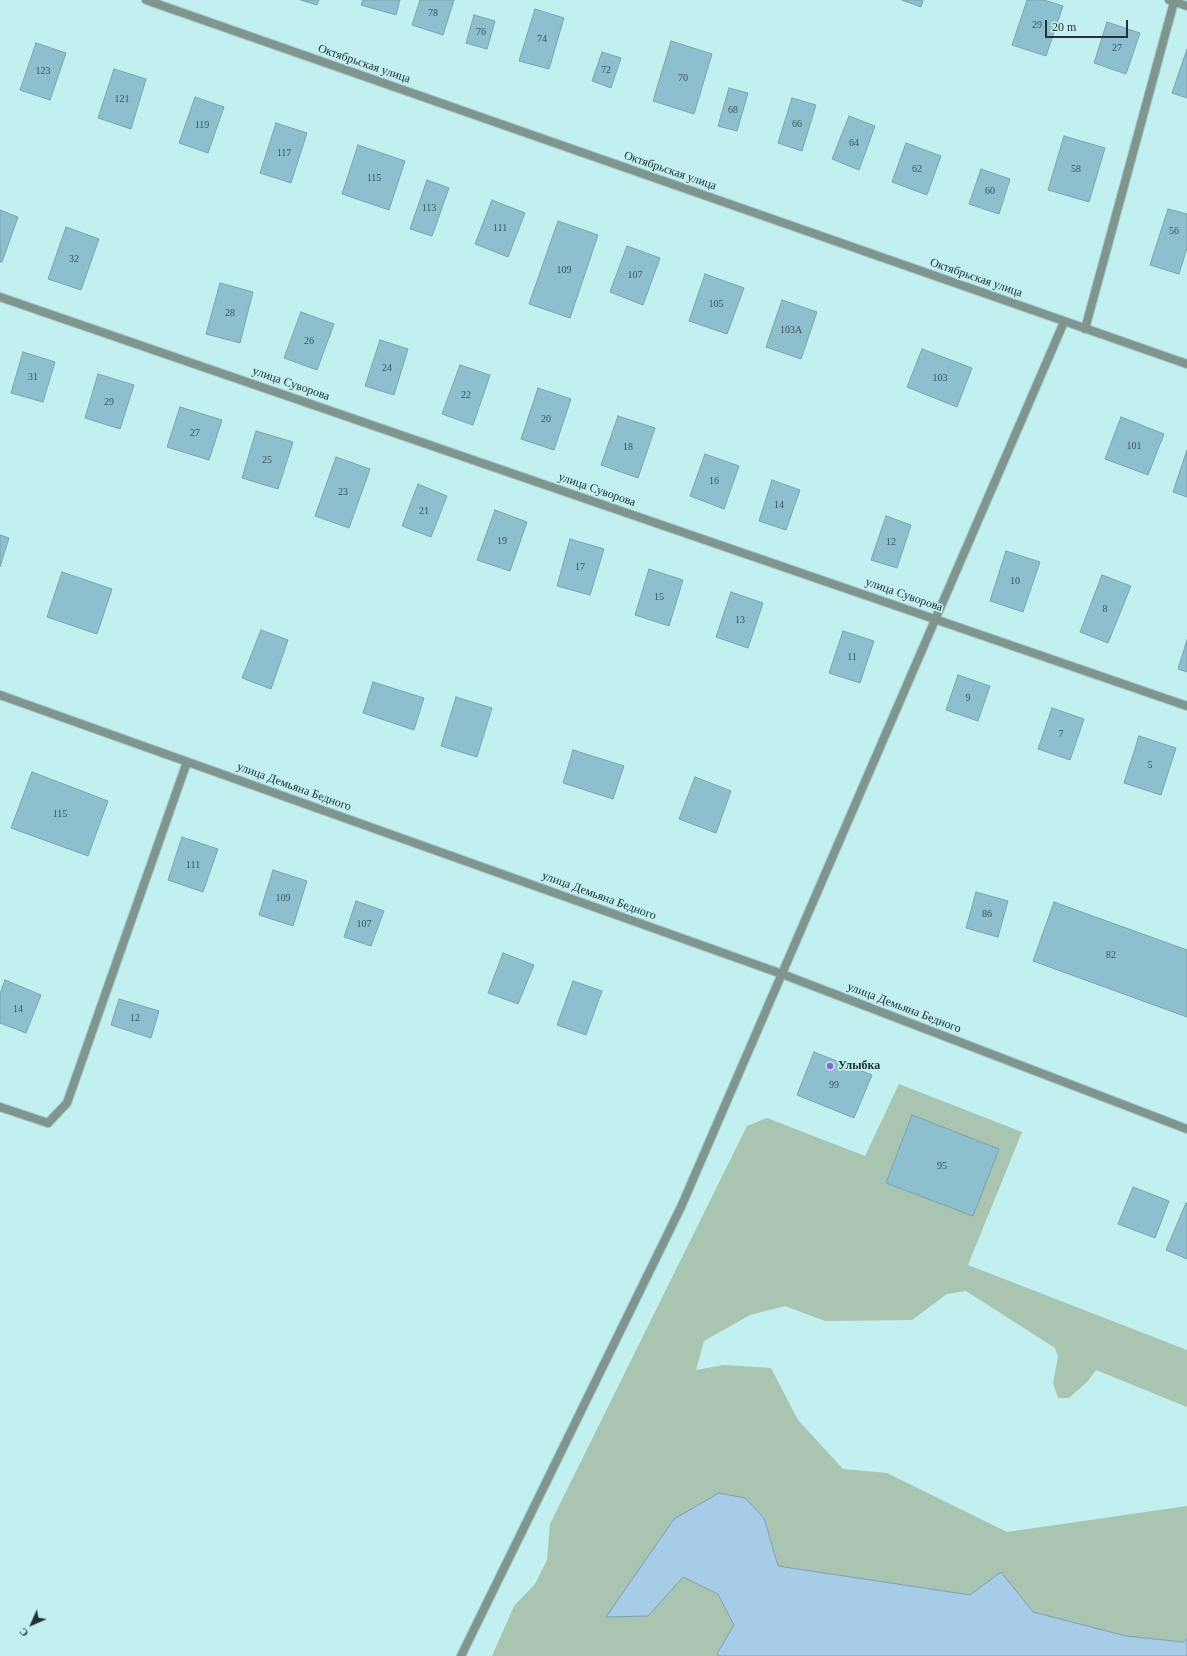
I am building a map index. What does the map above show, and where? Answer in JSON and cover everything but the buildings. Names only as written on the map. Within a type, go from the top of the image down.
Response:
[{"type":"street","name":"Октябрьская улица","points":[[146,0],[1187,364]]},
{"type":"street","points":[[1085,329],[1172,1],[1187,6]]},
{"type":"street","name":"улица Суворова","points":[[0,297],[1187,706]]},
{"type":"street","points":[[461,1656],[681,1207],[1064,322]]},
{"type":"street","name":"улица Демьяна Бедного","points":[[0,695],[782,974],[1187,1129]]},
{"type":"street","points":[[0,1107],[48,1123],[67,1103],[187,762]]},
{"type":"green space","points":[[899,1084],[1022,1132],[968,1265],[1187,1350],[1187,1407],[1096,1370],[1087,1382],[1069,1398],[1058,1398],[1053,1383],[1058,1357],[1055,1348],[966,1291],[947,1294],[912,1320],[825,1321],[785,1306],[750,1315],[704,1341],[696,1370],[724,1365],[771,1368],[798,1420],[843,1469],[887,1473],[1007,1532],[1187,1506],[1187,1639],[1183,1642],[1126,1636],[1033,1612],[1001,1573],[970,1595],[778,1566],[764,1517],[745,1499],[648,1616],[683,1577],[718,1594],[735,1625],[717,1653],[720,1656],[492,1656],[514,1606],[535,1584],[547,1560],[550,1524],[747,1126],[767,1118],[865,1156]]},
{"type":"water","points":[[719,1493],[745,1498],[764,1518],[778,1566],[970,1595],[1001,1572],[1033,1612],[1126,1636],[1183,1642],[1187,1639],[1187,1656],[720,1656],[717,1654],[734,1625],[718,1594],[683,1577],[648,1616],[606,1617],[674,1519]]},
{"type":"place","name":"Улыбка","points":[[830,1066]]}]
